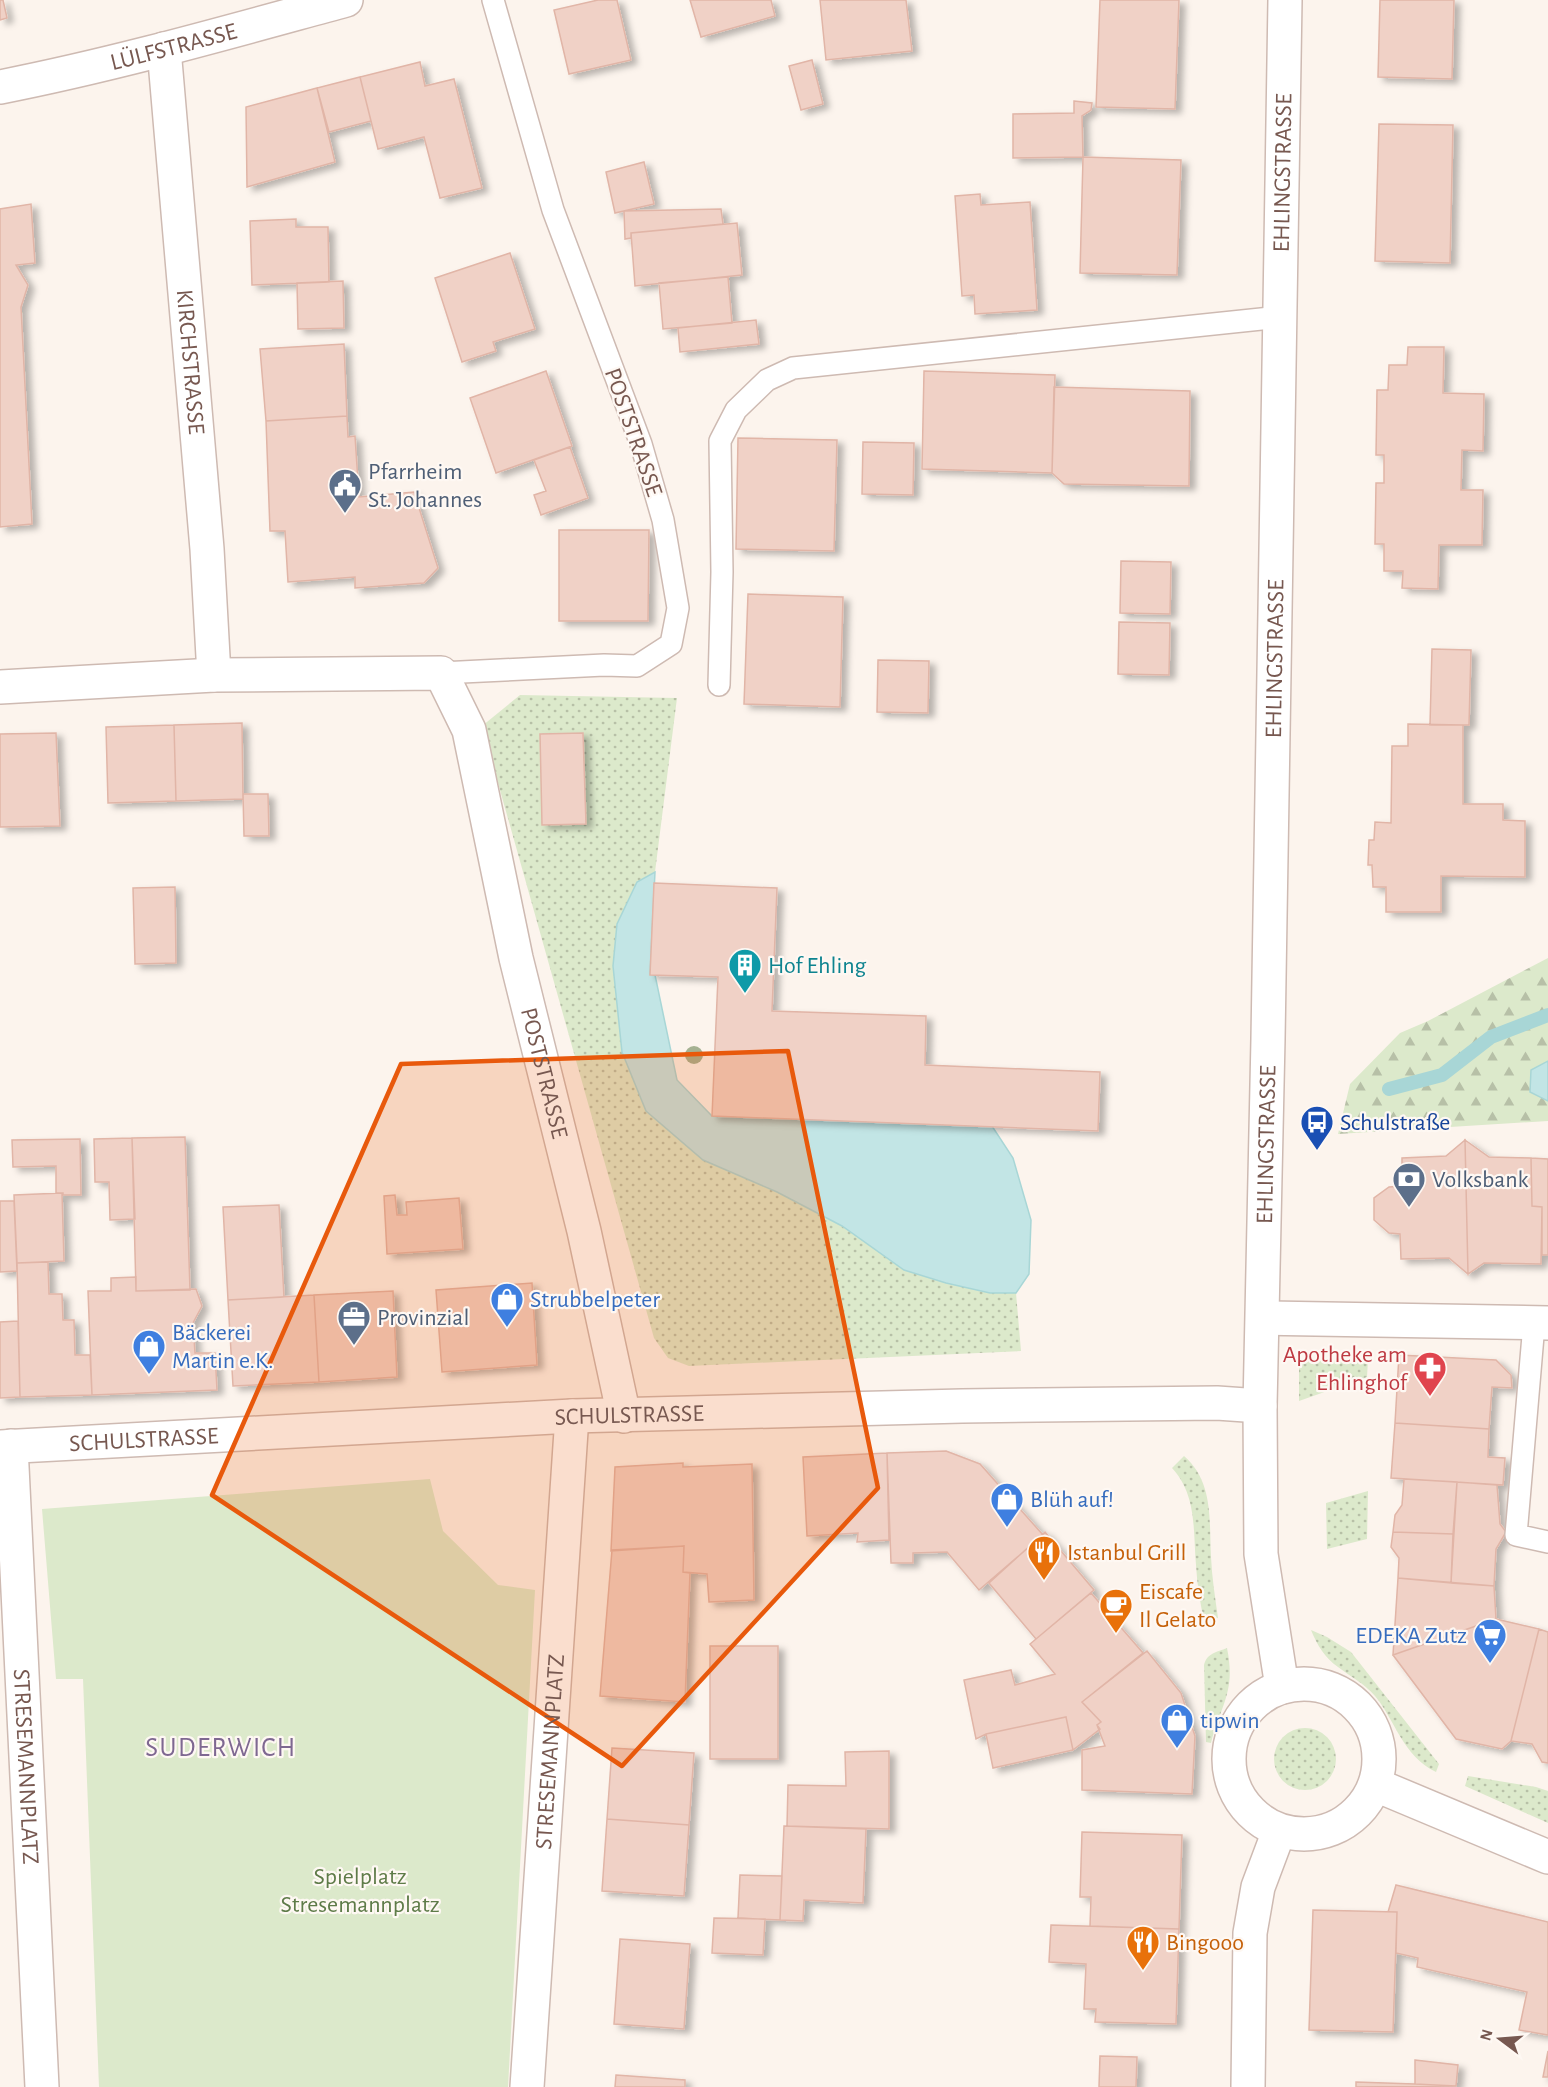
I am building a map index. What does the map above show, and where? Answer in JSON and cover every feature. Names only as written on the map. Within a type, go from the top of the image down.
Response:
[{"type":"street","name":"LÜLFSTRASSE","points":[[0,87],[164,49],[346,0]]},
{"type":"street","name":"EHLINGSTRASSE","points":[[1282,1687],[1261,1554],[1260,1406],[1285,0]]},
{"type":"street","name":"KIRCHSTRASSE","points":[[164,49],[206,538],[214,675]]},
{"type":"street","points":[[0,687],[214,675],[441,673]]},
{"type":"street","name":"POSTSTRASSE","points":[[441,673],[469,730],[516,958],[584,1231],[624,1416]]},
{"type":"street","points":[[1263,1318],[1541,1323]]},
{"type":"street","name":"SCHULSTRASSE","points":[[5,1446],[572,1416],[962,1406],[1217,1403],[1260,1406]]},
{"type":"street","name":"STRESEMANNPLATZ","points":[[527,2087],[572,1416]]},
{"type":"street","name":"STRESEMANNPLATZ","points":[[5,1446],[42,2087]]},
{"type":"street","points":[[1306,1684],[1330,1688],[1350,1699],[1367,1716],[1377,1738],[1380,1762],[1376,1785],[1353,1818],[1318,1834],[1279,1831],[1256,1818],[1239,1797],[1230,1772],[1230,1745],[1240,1720],[1258,1700],[1282,1687],[1306,1684]]},
{"type":"street","points":[[1376,1785],[1548,1857]]},
{"type":"street","points":[[1248,2087],[1250,1933],[1258,1887],[1279,1831]]},
{"type":"lane","name":"POSTSTRASSE","points":[[441,673],[604,665],[637,666],[671,644],[678,608],[663,520],[641,444],[553,210],[493,0]]},
{"type":"lane","points":[[719,685],[722,572],[720,441],[736,410],[767,380],[793,368],[1280,316]]},
{"type":"lane","points":[[1541,1323],[1516,1535],[1548,1542]]},
{"type":"highlighted area","points":[[788,1051],[878,1488],[622,1766],[212,1495],[401,1064]]},
{"type":"green space","points":[[520,695],[677,698],[655,872],[637,882],[617,924],[613,966],[622,1052],[777,1192],[842,1226],[904,1270],[990,1293],[1016,1293],[1021,1351],[689,1366],[668,1358],[654,1338],[482,726]]},
{"type":"green space","points":[[1548,958],[1548,1121],[1338,1134],[1350,1084],[1400,1033],[1428,1021]]},
{"type":"green space","points":[[1368,1360],[1367,1377],[1299,1401],[1299,1361]]},
{"type":"green space","points":[[1184,1456],[1201,1478],[1208,1503],[1212,1572],[1218,1618],[1204,1621],[1196,1572],[1194,1526],[1190,1501],[1180,1478],[1172,1468]]},
{"type":"green space","name":"Spielplatz Stresemannplatz","points":[[430,1479],[443,1531],[498,1585],[535,1590],[508,2087],[99,2087],[83,1679],[56,1679],[42,1509]]},
{"type":"green space","points":[[1368,1491],[1367,1539],[1327,1549],[1326,1503]]},
{"type":"green space","points":[[1311,1630],[1351,1652],[1439,1764],[1436,1772],[1415,1757],[1371,1691],[1325,1655]]},
{"type":"green space","points":[[1227,1648],[1229,1687],[1211,1743],[1206,1742],[1204,1665],[1210,1655]]},
{"type":"green space","points":[[1299,1728],[1311,1728],[1327,1737],[1334,1747],[1336,1759],[1334,1771],[1327,1781],[1311,1790],[1299,1790],[1288,1785],[1279,1776],[1274,1765],[1274,1753],[1279,1742],[1288,1733]]},
{"type":"green space","points":[[1468,1776],[1548,1791],[1548,1823],[1465,1786]]},
{"type":"water","points":[[655,872],[650,974],[655,975],[677,1080],[712,1116],[992,1126],[1013,1158],[1031,1220],[1029,1274],[1016,1293],[990,1293],[904,1270],[842,1226],[777,1192],[703,1160],[646,1111],[622,1052],[613,966],[617,924],[637,882]]},
{"type":"water","points":[[1548,1061],[1548,1101],[1530,1092],[1531,1070]]},
{"type":"building","points":[[0,0],[3,0],[7,18],[0,20]]},
{"type":"building","points":[[598,0],[617,0],[631,60],[569,74],[554,10]]},
{"type":"building","points":[[690,0],[771,0],[775,16],[701,37]]},
{"type":"building","points":[[820,0],[906,0],[912,51],[826,60]]},
{"type":"building","points":[[1100,0],[1179,0],[1175,109],[1096,107]]},
{"type":"building","points":[[1380,0],[1454,0],[1452,79],[1378,77]]},
{"type":"building","points":[[812,60],[823,104],[801,110],[789,66]]},
{"type":"building","points":[[420,62],[425,86],[454,79],[482,188],[440,198],[424,137],[378,149],[360,77]]},
{"type":"building","points":[[360,77],[371,121],[329,132],[317,88]]},
{"type":"building","points":[[317,88],[335,162],[247,187],[246,107]]},
{"type":"building","points":[[1074,101],[1092,103],[1091,110],[1082,116],[1083,157],[1013,158],[1013,114],[1074,113]]},
{"type":"building","points":[[1379,124],[1453,125],[1450,263],[1375,261]]},
{"type":"building","points":[[1083,157],[1181,160],[1177,275],[1080,273]]},
{"type":"building","points":[[644,162],[654,204],[615,213],[606,172]]},
{"type":"building","points":[[980,194],[981,205],[1030,202],[1037,310],[975,314],[974,295],[962,296],[955,196]]},
{"type":"building","points":[[31,204],[35,263],[16,265],[28,285],[21,307],[32,524],[0,527],[0,209]]},
{"type":"building","points":[[721,209],[723,224],[631,233],[631,238],[625,239],[624,211]]},
{"type":"building","points":[[296,219],[296,227],[328,227],[329,282],[252,285],[250,221]]},
{"type":"building","points":[[737,223],[742,275],[635,286],[631,233]]},
{"type":"building","points":[[510,253],[535,329],[493,342],[496,351],[462,362],[435,278]]},
{"type":"building","points":[[728,277],[732,323],[663,329],[659,283]]},
{"type":"building","points":[[343,281],[344,328],[298,329],[297,283]]},
{"type":"building","points":[[756,320],[759,344],[680,352],[678,328]]},
{"type":"building","points":[[344,344],[347,416],[266,421],[260,349]]},
{"type":"building","points":[[1408,347],[1444,347],[1443,393],[1484,394],[1483,451],[1462,450],[1461,490],[1483,490],[1482,545],[1439,545],[1438,589],[1402,588],[1403,571],[1384,571],[1384,544],[1375,544],[1376,483],[1384,483],[1384,455],[1376,455],[1377,390],[1388,390],[1389,365],[1407,365]]},
{"type":"building","points":[[546,371],[572,446],[496,473],[470,398]]},
{"type":"building","points":[[924,371],[1055,375],[1052,473],[922,469]]},
{"type":"building","points":[[1054,387],[1190,391],[1189,486],[1064,484],[1052,473]]},
{"type":"building","name":"Pfarrheim St. Johannes","points":[[347,416],[348,437],[355,436],[359,497],[414,492],[438,568],[424,583],[355,588],[355,577],[288,582],[285,531],[270,531],[266,421]]},
{"type":"building","points":[[738,438],[837,440],[834,551],[736,549]]},
{"type":"building","points":[[863,442],[914,443],[913,495],[862,494]]},
{"type":"building","points":[[570,447],[588,498],[541,515],[534,495],[546,491],[534,460]]},
{"type":"building","points":[[559,530],[649,530],[648,621],[559,621]]},
{"type":"building","points":[[1121,561],[1171,562],[1170,614],[1120,613]]},
{"type":"building","points":[[748,594],[843,597],[840,707],[744,704]]},
{"type":"building","points":[[1119,622],[1170,623],[1169,675],[1118,674]]},
{"type":"building","points":[[1432,649],[1471,650],[1469,725],[1430,725]]},
{"type":"building","points":[[878,660],[929,661],[928,713],[877,712]]},
{"type":"building","points":[[242,723],[243,799],[176,801],[174,725]]},
{"type":"building","points":[[1408,724],[1463,725],[1463,804],[1503,804],[1503,820],[1525,821],[1525,877],[1441,876],[1441,912],[1386,912],[1386,887],[1373,887],[1372,865],[1368,865],[1369,840],[1374,840],[1375,822],[1391,823],[1392,746],[1408,746]]},
{"type":"building","points":[[174,725],[176,801],[108,803],[106,727]]},
{"type":"building","points":[[56,733],[60,826],[0,827],[0,734]]},
{"type":"building","points":[[583,733],[586,824],[542,825],[540,734]]},
{"type":"building","points":[[243,794],[268,794],[269,836],[244,836]]},
{"type":"building","name":"Hof Ehling","points":[[654,883],[777,888],[772,1011],[926,1016],[925,1065],[1100,1072],[1098,1131],[712,1116],[718,977],[650,975]]},
{"type":"building","points":[[175,887],[176,963],[135,964],[133,888]]},
{"type":"building","points":[[185,1137],[190,1290],[136,1291],[132,1138]]},
{"type":"building","points":[[132,1138],[135,1219],[110,1220],[109,1182],[95,1182],[94,1139]]},
{"type":"building","points":[[80,1139],[81,1195],[56,1193],[56,1166],[13,1167],[12,1140]]},
{"type":"building","points":[[1465,1140],[1468,1274],[1449,1258],[1401,1259],[1400,1234],[1389,1233],[1374,1220],[1374,1198],[1389,1187],[1402,1186],[1402,1158],[1446,1156]]},
{"type":"building","points":[[1465,1140],[1489,1157],[1531,1158],[1532,1206],[1542,1207],[1541,1264],[1484,1263],[1468,1274]]},
{"type":"building","points":[[1531,1158],[1548,1159],[1548,1255],[1542,1255],[1542,1207],[1532,1206]]},
{"type":"building","points":[[62,1193],[64,1261],[17,1263],[14,1195]]},
{"type":"building","points":[[395,1195],[397,1215],[407,1215],[406,1202],[459,1198],[463,1249],[387,1254],[384,1196]]},
{"type":"building","points":[[0,1201],[14,1201],[17,1271],[0,1272]]},
{"type":"building","points":[[279,1205],[284,1297],[228,1300],[223,1207]]},
{"type":"building","points":[[48,1262],[49,1294],[62,1294],[63,1320],[74,1320],[75,1355],[90,1355],[92,1395],[20,1397],[17,1263]]},
{"type":"building","points":[[136,1277],[136,1291],[196,1289],[202,1306],[193,1323],[195,1353],[215,1353],[217,1390],[92,1395],[88,1291],[111,1291],[111,1278]]},
{"type":"building","points":[[532,1283],[537,1365],[442,1372],[436,1290]]},
{"type":"building","points":[[393,1291],[397,1377],[319,1382],[314,1295]]},
{"type":"building","points":[[314,1295],[319,1382],[233,1386],[228,1300]]},
{"type":"building","points":[[18,1321],[20,1397],[0,1398],[0,1322]]},
{"type":"building","points":[[1399,1355],[1496,1360],[1511,1375],[1512,1388],[1492,1387],[1489,1429],[1395,1423]]},
{"type":"building","points":[[1395,1423],[1489,1429],[1488,1457],[1505,1458],[1503,1485],[1391,1478]]},
{"type":"building","points":[[946,1451],[980,1464],[1043,1535],[979,1590],[947,1552],[913,1553],[913,1563],[891,1563],[887,1453]]},
{"type":"building","points":[[887,1453],[889,1540],[857,1542],[858,1533],[807,1536],[803,1457]]},
{"type":"building","points":[[683,1463],[683,1467],[752,1464],[754,1600],[709,1602],[707,1574],[683,1572],[684,1546],[611,1551],[615,1467]]},
{"type":"building","points":[[1404,1479],[1457,1482],[1453,1534],[1393,1532],[1395,1515],[1402,1505]]},
{"type":"building","points":[[1457,1482],[1497,1485],[1500,1524],[1506,1532],[1496,1549],[1494,1586],[1451,1583]]},
{"type":"building","points":[[1045,1532],[1094,1590],[1036,1639],[989,1583]]},
{"type":"building","points":[[1393,1532],[1453,1534],[1451,1583],[1398,1578],[1399,1558],[1391,1547]]},
{"type":"building","points":[[684,1546],[683,1572],[690,1573],[685,1702],[600,1696],[612,1550]]},
{"type":"building","points":[[1398,1578],[1494,1586],[1496,1619],[1393,1655]]},
{"type":"building","points":[[1091,1593],[1143,1653],[1082,1702],[1101,1722],[1097,1725],[1100,1729],[1073,1750],[1066,1717],[986,1734],[976,1739],[964,1680],[1011,1670],[1015,1685],[1055,1674],[1030,1644]]},
{"type":"building","points":[[1496,1619],[1539,1629],[1511,1741],[1502,1749],[1456,1739],[1393,1655]]},
{"type":"building","points":[[1539,1629],[1548,1632],[1548,1763],[1542,1762],[1532,1744],[1511,1741]]},
{"type":"building","points":[[710,1646],[778,1646],[778,1759],[710,1759]]},
{"type":"building","points":[[1147,1651],[1181,1693],[1195,1736],[1192,1794],[1082,1790],[1082,1750],[1105,1746],[1097,1725],[1101,1722],[1082,1702]]},
{"type":"building","points":[[1066,1717],[1073,1750],[993,1768],[986,1734]]},
{"type":"building","points":[[612,1748],[694,1753],[689,1825],[607,1819]]},
{"type":"building","points":[[889,1751],[889,1829],[787,1826],[788,1785],[846,1786],[845,1752]]},
{"type":"building","points":[[607,1819],[689,1825],[684,1896],[602,1891]]},
{"type":"building","points":[[784,1826],[866,1829],[863,1903],[804,1900],[803,1921],[780,1920]]},
{"type":"building","points":[[1082,1832],[1182,1835],[1179,1929],[1090,1926],[1091,1897],[1080,1897]]},
{"type":"building","points":[[740,1875],[782,1876],[780,1920],[738,1918]]},
{"type":"building","points":[[1396,1885],[1548,1922],[1548,2035],[1519,2030],[1527,1992],[1417,1967],[1418,1958],[1396,1953],[1397,1912],[1388,1912]]},
{"type":"building","points":[[1313,1910],[1397,1912],[1393,2032],[1309,2030]]},
{"type":"building","points":[[714,1918],[765,1919],[763,1955],[712,1953]]},
{"type":"building","points":[[1051,1925],[1179,1929],[1176,2024],[1095,2022],[1096,2009],[1084,2009],[1086,1964],[1049,1962]]},
{"type":"building","points":[[620,1939],[690,1944],[684,2029],[614,2024]]},
{"type":"building","points":[[1548,2051],[1548,2077],[1543,2077]]},
{"type":"building","points":[[1100,2056],[1137,2057],[1136,2087],[1099,2087]]},
{"type":"building","points":[[1415,2060],[1458,2065],[1456,2086],[1415,2084]]},
{"type":"building","points":[[616,2075],[685,2080],[685,2087],[615,2087]]},
{"type":"building","points":[[1356,2082],[1415,2084],[1456,2086],[1356,2087]]},
{"type":"waterway","points":[[1389,1089],[1442,1075],[1491,1037],[1548,1015]]},
{"type":"place","name":"Pfarrheim St. Johannes","points":[[345,514]]},
{"type":"place","name":"Hof Ehling","points":[[745,994]]},
{"type":"place","name":"Schulstraße","points":[[1317,1151]]},
{"type":"place","name":"Volksbank","points":[[1409,1208]]},
{"type":"place","name":"Strubbelpeter","points":[[507,1328]]},
{"type":"place","name":"Provinzial","points":[[354,1346]]},
{"type":"place","name":"Bäckerei Martin e.K.","points":[[149,1375]]},
{"type":"place","name":"Apotheke am Ehlinghof","points":[[1430,1397]]},
{"type":"place","name":"Blüh auf!","points":[[1007,1528]]},
{"type":"place","name":"Istanbul Grill","points":[[1044,1581]]},
{"type":"place","name":"Eiscafe Il Gelato","points":[[1116,1634]]},
{"type":"place","name":"EDEKA Zutz","points":[[1490,1664]]},
{"type":"place","name":"tipwin","points":[[1177,1749]]},
{"type":"place","name":"Bingooo","points":[[1143,1971]]},
{"type":"district","name":"SUDERWICH","points":[[221,1747]]}]
